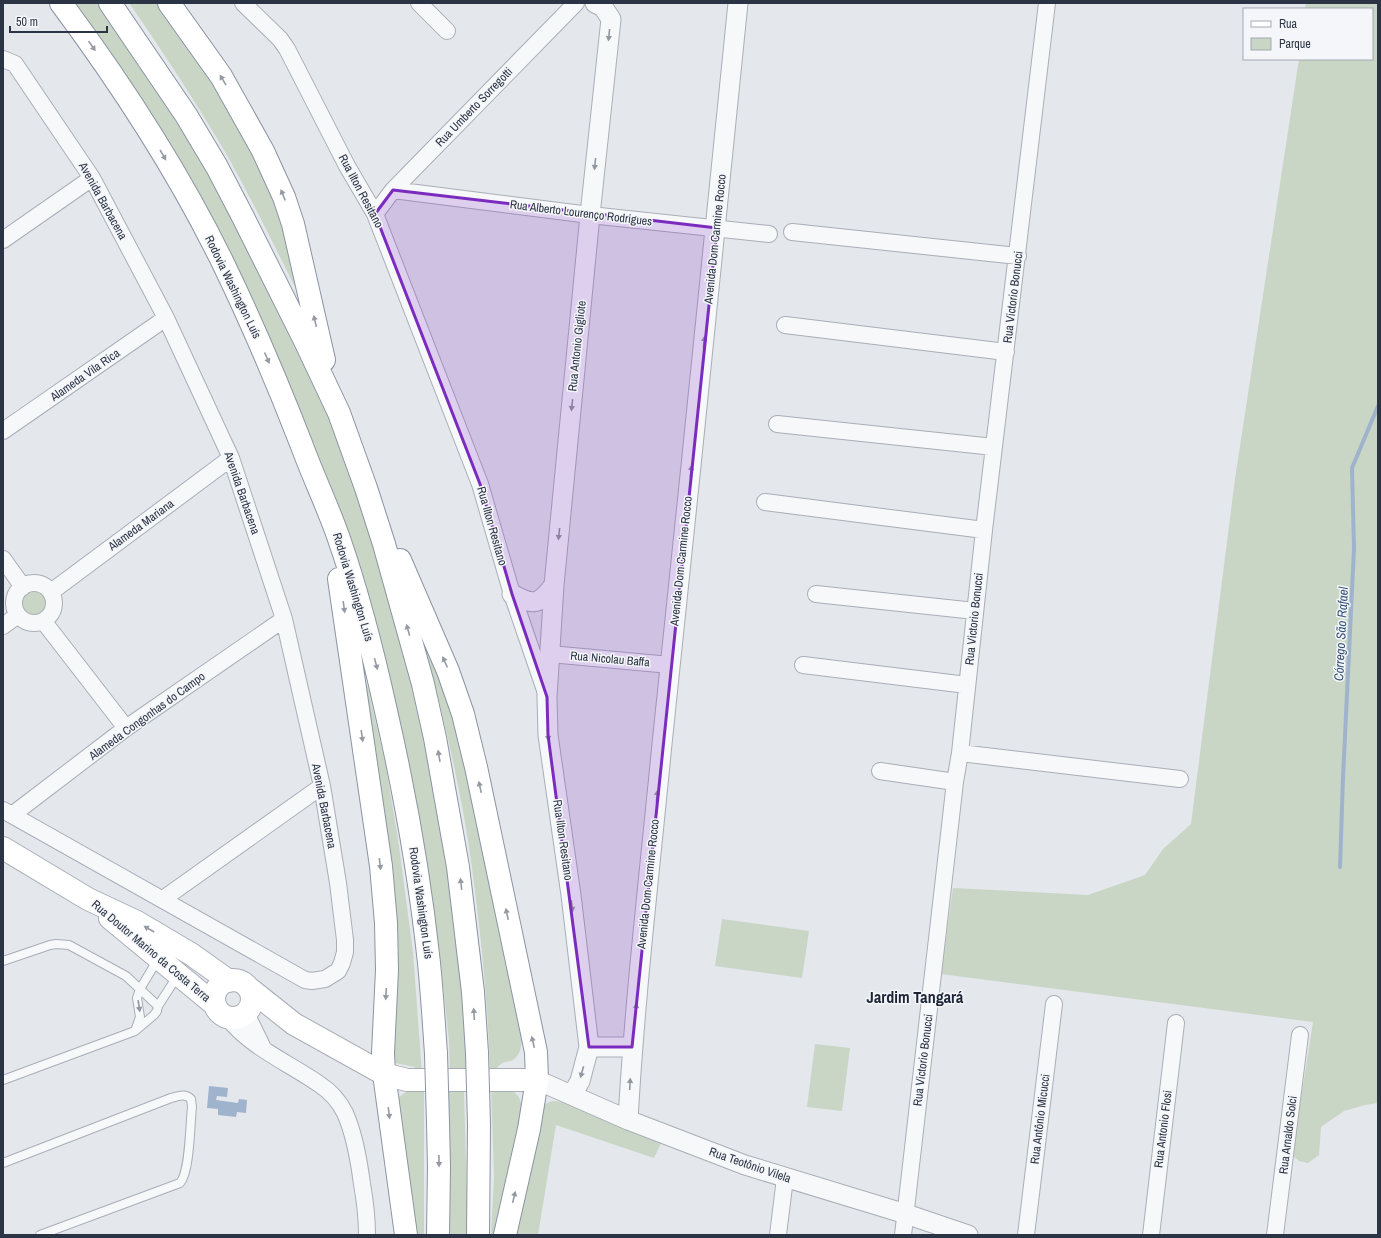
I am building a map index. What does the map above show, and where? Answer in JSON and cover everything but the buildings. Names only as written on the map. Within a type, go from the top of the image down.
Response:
[{"type":"main road","name":"Rodovia Washington Luís","points":[[61,3],[119,84],[149,131],[219,255],[275,376],[312,474],[338,535],[359,602],[377,669],[394,744],[412,838],[430,967],[436,1054],[439,1175],[438,1235]]},
{"type":"main road","points":[[110,3],[182,109],[217,168],[272,273],[338,413],[366,488],[384,544],[423,684],[435,738],[458,867],[473,992],[479,1125],[478,1235]]},
{"type":"main road","points":[[169,3],[221,76],[263,151],[284,197],[293,224],[338,413]]},
{"type":"main road","points":[[312,474],[342,593],[381,866],[387,950],[383,1053],[384,1074],[406,1235]]},
{"type":"main road","points":[[366,488],[401,562],[448,671],[463,714],[476,767],[536,1052],[537,1080],[529,1129],[505,1235]]},
{"type":"main road","name":"Rua Doutor Marino da Costa Terra","points":[[3,848],[88,899],[137,922],[190,954],[229,981]]},
{"type":"main road","name":"Rua Doutor Marino da Costa Terra","points":[[88,899],[158,959],[230,1012],[294,1024]]},
{"type":"main road","points":[[158,959],[164,951],[176,948],[190,954]]},
{"type":"main road","points":[[229,981],[241,982],[250,989],[252,997],[251,1006],[230,1012],[214,996],[217,989],[222,984],[229,981]]},
{"type":"main road","name":"Rua Doutor Marino da Costa Terra","points":[[250,989],[294,1024],[384,1074],[407,1080],[537,1080]]},
{"type":"street","name":"Rua Ilton Resitano","points":[[243,3],[280,39],[287,49],[347,166],[375,214],[480,484],[512,594],[547,696],[548,735],[571,895],[589,1047],[580,1081],[572,1095]]},
{"type":"street","points":[[419,3],[447,31]]},
{"type":"street","name":"Rua Umberto Sorregotti","points":[[375,214],[393,190],[576,3]]},
{"type":"street","name":"Rua Antonio Gigliote","points":[[547,696],[554,585],[590,215],[611,19],[603,7],[595,3]]},
{"type":"street","name":"Avenida Dom Carmine Rocco","points":[[628,1120],[632,1048],[670,665],[717,228],[738,3]]},
{"type":"street","name":"Rua Victorio Bonucci","points":[[903,1235],[955,782],[960,753],[984,530],[1018,256],[1047,3]]},
{"type":"street","name":"Avenida Barbacena","points":[[3,59],[15,64],[92,178],[166,318],[231,458],[284,619],[322,786],[338,883],[345,940],[345,952],[342,963],[338,971],[332,976],[325,979],[305,980],[242,946],[163,899]]},
{"type":"street","points":[[3,240],[92,178]]},
{"type":"street","name":"Rua Alberto Lourenço Rodrigues","points":[[393,190],[590,215],[769,234]]},
{"type":"street","points":[[792,232],[1018,256]]},
{"type":"street","name":"Alameda Vila Rica","points":[[3,431],[166,318]]},
{"type":"street","points":[[785,325],[1006,352]]},
{"type":"street","points":[[777,424],[994,448]]},
{"type":"street","name":"Alameda Mariana","points":[[51,592],[231,458]]},
{"type":"street","points":[[766,502],[984,530]]},
{"type":"street","points":[[3,559],[22,587]]},
{"type":"street","points":[[34,583],[46,587],[51,592],[54,603],[53,610],[44,622],[34,623],[22,620],[15,609],[15,597],[22,587],[34,583]]},
{"type":"street","points":[[512,594],[525,601],[538,601],[547,595],[554,585]]},
{"type":"street","points":[[816,594],[975,611]]},
{"type":"street","points":[[3,626],[18,615]]},
{"type":"street","name":"Alameda Congonhas do Campo","points":[[8,813],[126,728],[284,619]]},
{"type":"street","points":[[44,622],[126,728]]},
{"type":"street","name":"Rua Nicolau Baffa","points":[[550,654],[670,665]]},
{"type":"street","points":[[803,665],[967,685]]},
{"type":"street","points":[[960,753],[1180,779]]},
{"type":"street","points":[[880,771],[955,782]]},
{"type":"street","points":[[8,813],[163,899],[322,786]]},
{"type":"street","name":"Rua Antônio Micucci","points":[[1026,1235],[1054,1004]]},
{"type":"street","points":[[230,1012],[265,1051],[319,1084],[334,1096],[345,1113],[357,1152],[367,1220],[367,1235]]},
{"type":"street","name":"Rua Antonio Flosi","points":[[1150,1235],[1176,1022]]},
{"type":"street","name":"Rua Arnaldo Solci","points":[[1275,1235],[1300,1035]]},
{"type":"street","points":[[589,1047],[632,1048]]},
{"type":"street","name":"Rua Teotônio Vilela","points":[[537,1080],[628,1120],[745,1165],[906,1214],[968,1235]]},
{"type":"street","points":[[778,1235],[785,1178]]},
{"type":"lane","points":[[3,961],[50,945],[69,945],[126,976],[158,1006]]},
{"type":"lane","points":[[135,1031],[140,1017],[137,998],[140,989],[158,959]]},
{"type":"lane","points":[[3,1080],[135,1031],[154,1015],[178,974]]},
{"type":"lane","points":[[3,1163],[180,1095],[185,1095],[191,1099],[192,1107],[187,1166],[184,1180],[180,1183],[40,1235]]},
{"type":"highlighted area","points":[[393,190],[717,228],[632,1047],[589,1047],[548,735],[547,697],[512,594],[480,484],[375,214]]},
{"type":"green space","points":[[70,3],[102,3],[119,26],[234,212],[333,424],[358,493],[400,624],[452,870],[470,1058],[464,1074],[450,1074],[449,1041],[439,947],[435,941],[301,415]]},
{"type":"green space","points":[[129,3],[159,3],[207,68],[243,130],[276,205],[298,285],[295,287],[228,157],[180,79]]},
{"type":"green space","points":[[1306,3],[1378,3],[1378,1103],[1344,1111],[1321,1127],[1319,1155],[1308,1163],[1299,1161],[1292,1155],[1313,1022],[941,974],[953,888],[1088,895],[1145,875],[1163,849],[1191,824],[1235,479],[1299,60],[1373,60],[1373,8],[1305,8]]},
{"type":"green space","points":[[34,592],[43,595],[46,604],[43,613],[34,616],[25,613],[22,604],[25,595]]},
{"type":"green space","points":[[419,622],[450,695],[522,1034],[522,1041],[516,1058],[502,1063],[492,1070],[490,1070],[488,1020],[481,944],[462,806],[435,683]]},
{"type":"green space","points":[[358,668],[368,688],[386,767],[398,839],[413,952],[422,1074],[414,1067],[391,1062]]},
{"type":"green space","points":[[722,919],[809,931],[802,978],[715,966]]},
{"type":"green space","points":[[815,1044],[850,1048],[842,1111],[807,1107]]},
{"type":"green space","points":[[491,1084],[514,1092],[520,1100],[523,1115],[498,1235],[491,1235],[494,1176]]},
{"type":"green space","points":[[424,1086],[424,1235],[412,1235],[398,1098],[410,1090]]},
{"type":"green space","points":[[464,1091],[468,1235],[446,1235],[446,1092]]},
{"type":"green space","points":[[553,1101],[566,1102],[661,1143],[654,1158],[556,1125],[538,1235],[512,1235],[543,1106]]},
{"type":"water","points":[[209,1086],[228,1088],[227,1097],[217,1096],[216,1100],[238,1103],[239,1099],[247,1100],[246,1113],[237,1112],[236,1117],[218,1115],[218,1109],[207,1108]]},
{"type":"waterway","name":"Córrego São Rafael","points":[[1340,867],[1354,549],[1352,468],[1378,406]]},
{"type":"district","name":"Jardim Tangará","points":[[915,997]]}]
